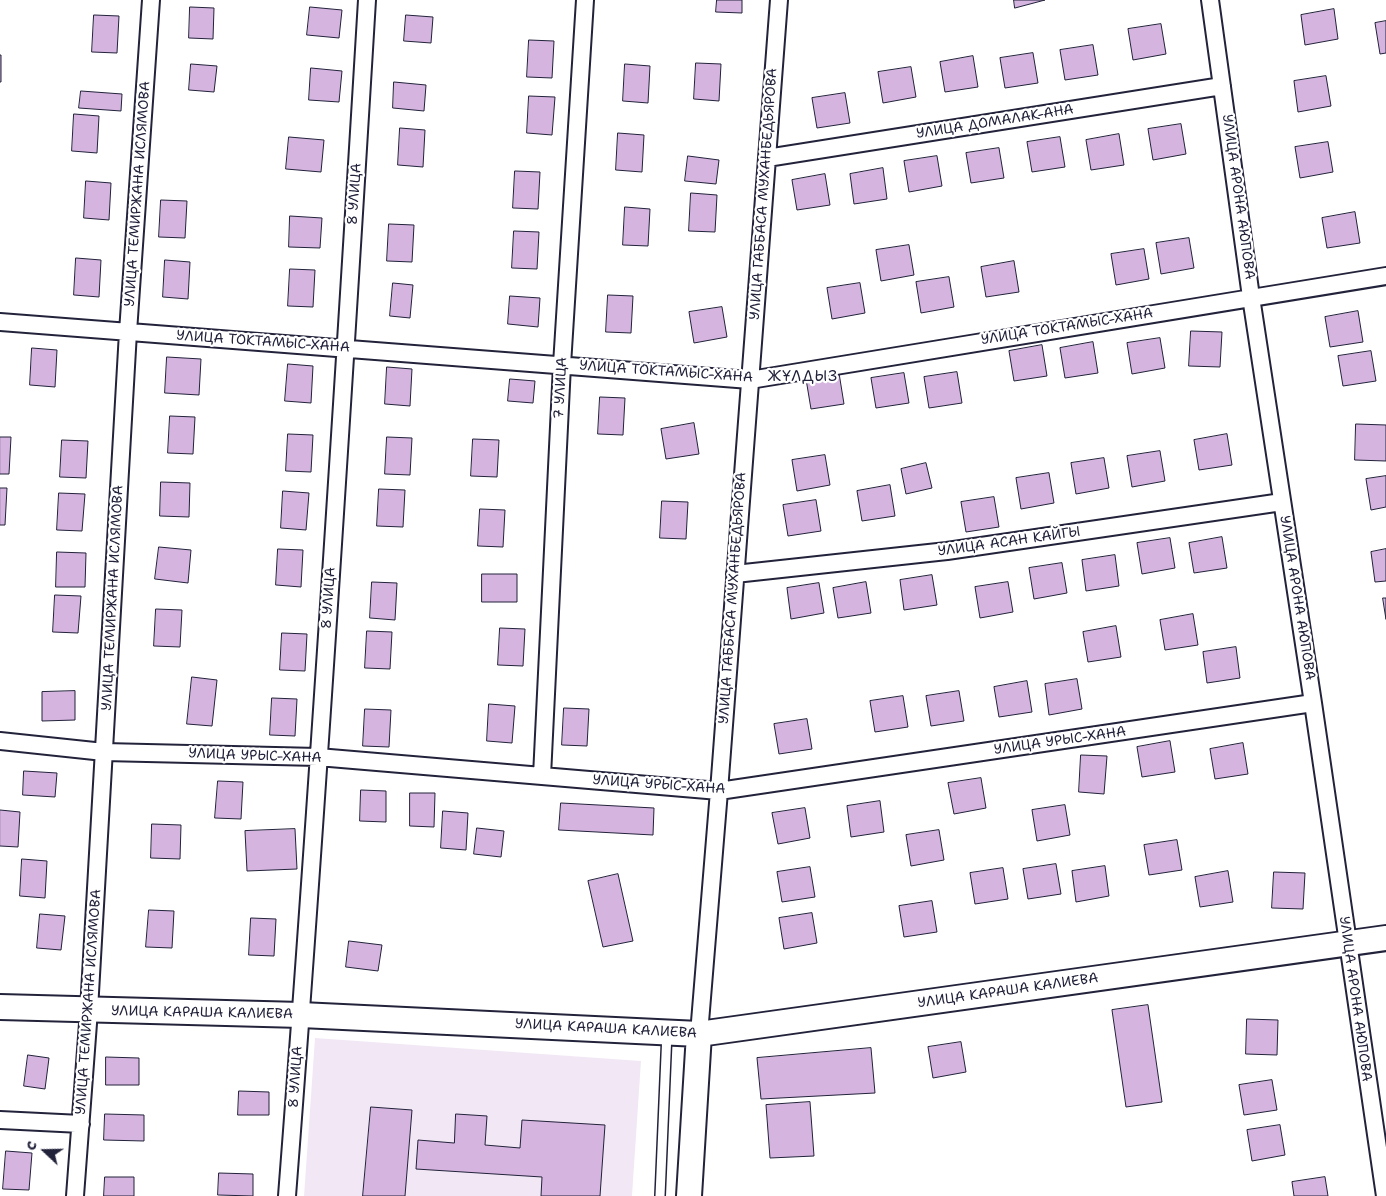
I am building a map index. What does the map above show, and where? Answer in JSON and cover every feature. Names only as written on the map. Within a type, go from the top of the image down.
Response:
[{"type":"street","name":"УЛИЦА ТЕМИРЖАНА ИСЛЯМОВА","points":[[75,1196],[104,752],[128,332],[151,0]]},
{"type":"street","name":"8 УЛИЦА","points":[[287,1196],[346,348],[367,0]]},
{"type":"street","name":"7 УЛИЦА","points":[[542,776],[562,365],[585,0]]},
{"type":"street","name":"УЛИЦА ГАББАСА МУХАНБЕДЬЯРОВА","points":[[689,1196],[699,1034],[779,0]]},
{"type":"street","name":"УЛИЦА АРОНА АЮПОВА","points":[[1210,0],[1385,1196]]},
{"type":"street","name":"УЛИЦА ДОМАЛАК-АНА","points":[[767,158],[1222,86]]},
{"type":"street","name":"УЛИЦА ТОКТАМЫС-ХАНА","points":[[0,322],[750,380],[1386,276]]},
{"type":"street","name":"УЛИЦА АСАН КАЙГЫ","points":[[735,574],[946,551],[1282,502]]},
{"type":"street","name":"УЛИЦА УРЫС-ХАНА","points":[[0,741],[104,752],[318,758],[719,791],[1313,703]]},
{"type":"street","name":"УЛИЦА КАРАША КАЛИЕВА","points":[[0,1007],[301,1015],[699,1034],[1386,938]]},
{"type":"street","points":[[0,1120],[81,1124]]},
{"type":"lane","points":[[660,1196],[667,1032]]},
{"type":"shaded area","points":[[315,1038],[641,1061],[632,1196],[304,1196]]},
{"type":"building","points":[[717,0],[742,0],[742,13],[716,12]]},
{"type":"building","points":[[1014,0],[1045,0],[1015,8]]},
{"type":"building","points":[[190,7],[214,8],[213,39],[189,38]]},
{"type":"building","points":[[310,7],[342,10],[339,38],[307,35]]},
{"type":"building","points":[[1334,9],[1338,39],[1305,45],[1301,15]]},
{"type":"building","points":[[94,15],[119,16],[117,53],[92,52]]},
{"type":"building","points":[[406,15],[433,17],[431,43],[404,41]]},
{"type":"building","points":[[1386,21],[1386,53],[1380,54],[1375,23]]},
{"type":"building","points":[[1161,24],[1166,54],[1133,60],[1128,29]]},
{"type":"building","points":[[529,40],[554,41],[552,78],[527,77]]},
{"type":"building","points":[[1093,45],[1098,75],[1065,80],[1060,50]]},
{"type":"building","points":[[1033,53],[1038,83],[1005,88],[1000,58]]},
{"type":"building","points":[[1,55],[1,82],[0,82]]},
{"type":"building","points":[[973,56],[978,87],[945,92],[940,62]]},
{"type":"building","points":[[696,63],[721,64],[719,101],[694,99]]},
{"type":"building","points":[[191,64],[217,66],[214,92],[189,90]]},
{"type":"building","points":[[625,64],[650,66],[648,103],[623,101]]},
{"type":"building","points":[[911,67],[916,97],[883,103],[878,72]]},
{"type":"building","points":[[311,68],[342,71],[339,102],[309,100]]},
{"type":"building","points":[[1326,76],[1331,106],[1298,112],[1294,81]]},
{"type":"building","points":[[394,82],[426,85],[424,111],[393,108]]},
{"type":"building","points":[[81,91],[122,94],[121,111],[79,108]]},
{"type":"building","points":[[845,93],[850,123],[817,128],[812,98]]},
{"type":"building","points":[[529,96],[555,97],[552,135],[527,133]]},
{"type":"building","points":[[74,114],[99,116],[97,153],[72,151]]},
{"type":"building","points":[[1181,124],[1186,154],[1153,160],[1148,129]]},
{"type":"building","points":[[400,128],[425,130],[423,167],[398,165]]},
{"type":"building","points":[[618,133],[644,135],[642,172],[616,170]]},
{"type":"building","points":[[1119,134],[1124,165],[1091,170],[1086,140]]},
{"type":"building","points":[[289,137],[324,140],[321,172],[286,169]]},
{"type":"building","points":[[1060,137],[1065,167],[1032,172],[1027,142]]},
{"type":"building","points":[[1328,142],[1333,172],[1300,178],[1295,147]]},
{"type":"building","points":[[999,148],[1004,178],[971,183],[966,153]]},
{"type":"building","points":[[688,156],[719,160],[716,184],[685,181]]},
{"type":"building","points":[[937,156],[942,186],[909,192],[904,161]]},
{"type":"building","points":[[883,168],[887,199],[854,204],[850,174]]},
{"type":"building","points":[[515,171],[540,172],[538,209],[513,208]]},
{"type":"building","points":[[825,174],[830,205],[797,210],[792,180]]},
{"type":"building","points":[[86,181],[111,183],[109,220],[84,218]]},
{"type":"building","points":[[691,193],[717,195],[715,232],[689,231]]},
{"type":"building","points":[[161,200],[187,201],[185,238],[159,237]]},
{"type":"building","points":[[625,207],[650,209],[648,246],[623,245]]},
{"type":"building","points":[[1355,212],[1360,243],[1327,248],[1322,218]]},
{"type":"building","points":[[290,216],[322,218],[320,248],[289,247]]},
{"type":"building","points":[[389,224],[414,225],[412,262],[387,261]]},
{"type":"building","points":[[514,231],[539,232],[537,269],[512,268]]},
{"type":"building","points":[[1189,238],[1194,268],[1161,274],[1156,243]]},
{"type":"building","points":[[909,245],[914,275],[881,281],[876,250]]},
{"type":"building","points":[[1144,249],[1149,279],[1116,285],[1111,254]]},
{"type":"building","points":[[76,258],[101,260],[99,297],[74,295]]},
{"type":"building","points":[[165,260],[190,262],[188,299],[163,297]]},
{"type":"building","points":[[1014,261],[1019,292],[986,297],[981,267]]},
{"type":"building","points":[[290,269],[315,270],[313,307],[288,306]]},
{"type":"building","points":[[949,277],[954,307],[921,313],[916,282]]},
{"type":"building","points":[[393,283],[413,285],[410,318],[390,316]]},
{"type":"building","points":[[860,283],[865,313],[832,319],[827,288]]},
{"type":"building","points":[[608,295],[633,296],[631,333],[606,332]]},
{"type":"building","points":[[510,296],[540,298],[538,327],[508,324]]},
{"type":"building","points":[[722,307],[727,337],[694,343],[689,312]]},
{"type":"building","points":[[1358,311],[1363,342],[1330,347],[1325,317]]},
{"type":"building","points":[[1191,331],[1222,332],[1220,367],[1189,366]]},
{"type":"building","points":[[1160,338],[1165,368],[1132,374],[1127,343]]},
{"type":"building","points":[[1093,342],[1098,373],[1065,378],[1060,348]]},
{"type":"building","points":[[1042,345],[1047,376],[1014,381],[1009,351]]},
{"type":"building","points":[[32,348],[57,350],[55,387],[30,385]]},
{"type":"building","points":[[1371,351],[1376,381],[1343,386],[1338,356]]},
{"type":"building","points":[[167,357],[201,359],[199,395],[165,393]]},
{"type":"building","points":[[288,364],[313,366],[311,403],[285,401]]},
{"type":"building","points":[[387,367],[412,369],[410,406],[385,404]]},
{"type":"building","points":[[957,372],[962,403],[929,408],[924,377]]},
{"type":"building","points":[[839,373],[844,404],[811,409],[806,379]]},
{"type":"building","points":[[904,373],[909,403],[876,408],[871,378]]},
{"type":"building","points":[[510,379],[535,381],[533,403],[508,401]]},
{"type":"building","points":[[600,397],[625,398],[623,435],[598,434]]},
{"type":"building","points":[[170,416],[195,417],[193,454],[168,453]]},
{"type":"building","points":[[694,423],[699,454],[666,459],[661,429]]},
{"type":"building","points":[[1356,424],[1386,425],[1386,461],[1355,460]]},
{"type":"building","points":[[288,434],[313,435],[311,472],[286,471]]},
{"type":"building","points":[[1227,434],[1232,465],[1199,470],[1194,440]]},
{"type":"building","points":[[0,437],[11,437],[9,474],[0,474]]},
{"type":"building","points":[[387,437],[412,438],[410,475],[385,474]]},
{"type":"building","points":[[473,439],[499,440],[497,477],[471,476]]},
{"type":"building","points":[[62,440],[88,441],[86,478],[60,477]]},
{"type":"building","points":[[1160,451],[1165,481],[1132,487],[1127,456]]},
{"type":"building","points":[[825,455],[830,485],[797,491],[792,460]]},
{"type":"building","points":[[1104,458],[1109,488],[1076,494],[1071,463]]},
{"type":"building","points":[[926,463],[932,488],[906,494],[901,469]]},
{"type":"building","points":[[1049,473],[1054,503],[1021,509],[1016,478]]},
{"type":"building","points":[[1386,476],[1386,507],[1371,510],[1366,479]]},
{"type":"building","points":[[161,482],[190,483],[189,517],[160,516]]},
{"type":"building","points":[[890,485],[895,516],[862,521],[857,491]]},
{"type":"building","points":[[0,488],[7,488],[5,525],[0,525]]},
{"type":"building","points":[[379,489],[405,490],[403,527],[377,526]]},
{"type":"building","points":[[283,491],[309,493],[306,530],[281,528]]},
{"type":"building","points":[[59,493],[85,494],[82,531],[57,530]]},
{"type":"building","points":[[994,497],[999,527],[966,532],[961,502]]},
{"type":"building","points":[[816,500],[821,531],[788,536],[783,505]]},
{"type":"building","points":[[662,501],[688,502],[686,539],[660,538]]},
{"type":"building","points":[[480,509],[505,510],[503,547],[478,546]]},
{"type":"building","points":[[1222,537],[1227,568],[1194,573],[1189,543]]},
{"type":"building","points":[[1170,538],[1175,568],[1142,574],[1137,543]]},
{"type":"building","points":[[159,547],[191,550],[188,583],[155,579]]},
{"type":"building","points":[[278,549],[303,550],[301,587],[276,585]]},
{"type":"building","points":[[1386,549],[1386,581],[1375,582],[1371,552]]},
{"type":"building","points":[[57,552],[86,553],[85,587],[56,587]]},
{"type":"building","points":[[1115,555],[1119,586],[1086,591],[1082,560]]},
{"type":"building","points":[[1062,563],[1067,593],[1034,599],[1029,568]]},
{"type":"building","points":[[482,574],[517,574],[517,602],[482,602]]},
{"type":"building","points":[[932,575],[937,605],[904,610],[900,580]]},
{"type":"building","points":[[372,582],[397,583],[395,620],[370,618]]},
{"type":"building","points":[[866,582],[871,613],[838,618],[833,588]]},
{"type":"building","points":[[1008,582],[1013,612],[980,618],[975,587]]},
{"type":"building","points":[[819,583],[824,613],[791,619],[787,588]]},
{"type":"building","points":[[55,595],[81,596],[78,633],[53,632]]},
{"type":"building","points":[[1383,598],[1386,598],[1386,619]]},
{"type":"building","points":[[156,609],[182,610],[180,647],[154,646]]},
{"type":"building","points":[[1193,614],[1198,645],[1165,650],[1160,620]]},
{"type":"building","points":[[1116,626],[1121,657],[1088,662],[1083,632]]},
{"type":"building","points":[[500,628],[525,629],[523,666],[498,665]]},
{"type":"building","points":[[367,631],[392,632],[390,669],[365,668]]},
{"type":"building","points":[[282,633],[307,634],[305,671],[280,670]]},
{"type":"building","points":[[1236,647],[1240,678],[1207,683],[1203,652]]},
{"type":"building","points":[[192,677],[217,680],[212,726],[187,724]]},
{"type":"building","points":[[1077,679],[1082,709],[1049,715],[1045,684]]},
{"type":"building","points":[[1027,681],[1032,712],[999,717],[994,687]]},
{"type":"building","points":[[75,691],[75,720],[42,721],[42,692]]},
{"type":"building","points":[[959,691],[964,721],[931,726],[926,696]]},
{"type":"building","points":[[903,696],[908,727],[875,732],[870,701]]},
{"type":"building","points":[[272,698],[297,699],[295,736],[270,735]]},
{"type":"building","points":[[489,704],[515,706],[512,743],[487,741]]},
{"type":"building","points":[[564,708],[589,709],[587,746],[562,745]]},
{"type":"building","points":[[365,709],[391,710],[389,747],[363,746]]},
{"type":"building","points":[[807,719],[812,749],[779,754],[774,724]]},
{"type":"building","points":[[1170,741],[1175,772],[1142,777],[1137,747]]},
{"type":"building","points":[[1243,743],[1248,774],[1215,779],[1210,749]]},
{"type":"building","points":[[1081,755],[1107,756],[1104,794],[1079,792]]},
{"type":"building","points":[[24,771],[57,773],[55,797],[23,795]]},
{"type":"building","points":[[981,778],[986,808],[954,814],[948,783]]},
{"type":"building","points":[[218,781],[243,782],[241,819],[215,818]]},
{"type":"building","points":[[361,790],[386,791],[386,822],[360,821]]},
{"type":"building","points":[[410,793],[435,793],[434,827],[410,826]]},
{"type":"building","points":[[880,801],[884,832],[851,837],[847,806]]},
{"type":"building","points":[[561,803],[654,808],[653,835],[559,830]]},
{"type":"building","points":[[1065,805],[1070,835],[1037,841],[1032,810]]},
{"type":"building","points":[[805,808],[810,838],[778,844],[772,813]]},
{"type":"building","points":[[0,810],[20,812],[18,847],[0,846]]},
{"type":"building","points":[[443,811],[468,813],[466,850],[441,848]]},
{"type":"building","points":[[152,824],[181,825],[180,859],[151,858]]},
{"type":"building","points":[[477,828],[504,831],[501,857],[474,854]]},
{"type":"building","points":[[295,829],[297,869],[247,871],[245,831]]},
{"type":"building","points":[[939,830],[944,860],[911,866],[906,835]]},
{"type":"building","points":[[1177,840],[1182,870],[1149,875],[1144,845]]},
{"type":"building","points":[[22,859],[47,861],[45,898],[20,896]]},
{"type":"building","points":[[1056,864],[1061,894],[1028,899],[1023,869]]},
{"type":"building","points":[[1105,866],[1109,896],[1076,902],[1072,871]]},
{"type":"building","points":[[810,867],[815,897],[782,902],[777,872]]},
{"type":"building","points":[[1003,868],[1008,899],[975,904],[970,873]]},
{"type":"building","points":[[1228,871],[1233,902],[1200,907],[1195,877]]},
{"type":"building","points":[[1274,872],[1305,873],[1303,909],[1272,908]]},
{"type":"building","points":[[618,874],[633,941],[603,947],[588,881]]},
{"type":"building","points":[[932,901],[937,932],[904,937],[899,906]]},
{"type":"building","points":[[149,910],[174,911],[172,948],[146,947]]},
{"type":"building","points":[[812,913],[817,943],[784,949],[779,918]]},
{"type":"building","points":[[40,914],[65,916],[61,950],[37,948]]},
{"type":"building","points":[[251,918],[276,919],[274,956],[249,955]]},
{"type":"building","points":[[349,941],[382,945],[378,971],[346,967]]},
{"type":"building","points":[[1148,1005],[1162,1102],[1126,1107],[1112,1010]]},
{"type":"building","points":[[1247,1019],[1278,1020],[1277,1055],[1246,1054]]},
{"type":"building","points":[[961,1042],[966,1072],[933,1078],[928,1047]]},
{"type":"building","points":[[871,1048],[875,1093],[761,1099],[757,1058]]},
{"type":"building","points":[[28,1055],[49,1058],[45,1089],[24,1086]]},
{"type":"building","points":[[106,1057],[139,1058],[139,1085],[106,1085]]},
{"type":"building","points":[[1272,1080],[1277,1110],[1244,1115],[1239,1085]]},
{"type":"building","points":[[239,1091],[269,1092],[269,1115],[238,1115]]},
{"type":"building","points":[[810,1102],[814,1156],[770,1158],[766,1105]]},
{"type":"building","points":[[371,1107],[412,1110],[405,1196],[363,1196]]},
{"type":"building","points":[[105,1114],[144,1115],[144,1141],[104,1140]]},
{"type":"building","points":[[456,1114],[487,1116],[485,1145],[520,1148],[522,1120],[605,1125],[600,1196],[541,1196],[542,1177],[416,1169],[418,1140],[454,1143]]},
{"type":"building","points":[[1280,1125],[1285,1155],[1252,1161],[1247,1130]]},
{"type":"building","points":[[6,1151],[32,1153],[29,1190],[3,1189]]},
{"type":"building","points":[[219,1173],[253,1174],[253,1196],[218,1195]]},
{"type":"building","points":[[105,1177],[134,1177],[134,1196],[104,1196]]},
{"type":"building","points":[[1325,1177],[1328,1196],[1294,1196],[1292,1182]]},
{"type":"district","name":"ЖҰЛДЫЗ","points":[[803,377]]}]
